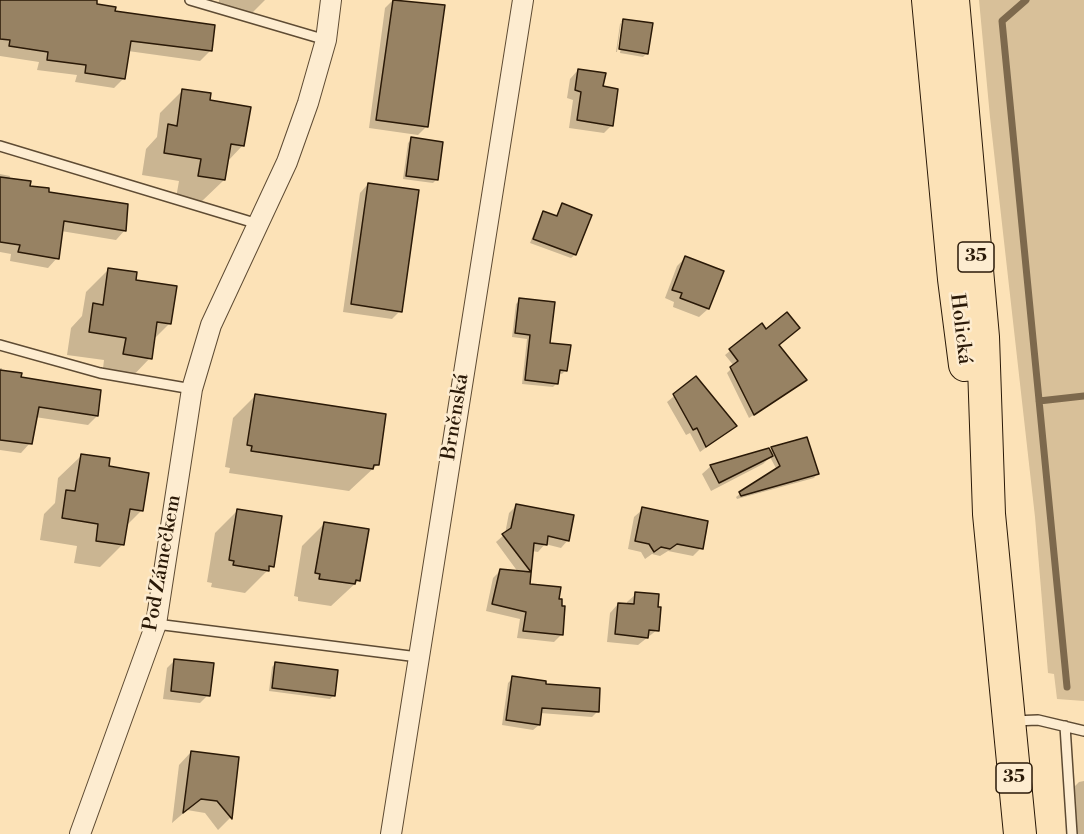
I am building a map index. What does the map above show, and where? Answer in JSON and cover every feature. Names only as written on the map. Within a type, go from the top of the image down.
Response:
[{"type":"main road","name":"Holická","points":[[928,0],[954,279],[974,435],[989,514]]},
{"type":"main road","name":"Holická","points":[[953,0],[983,337],[989,514],[1020,834]]},
{"type":"street","name":"Pod Zámečkem","points":[[80,834],[156,624],[192,389],[211,325],[287,162],[308,103],[326,40],[331,0]]},
{"type":"street","name":"Brněnská","points":[[391,834],[417,657],[523,0]]},
{"type":"lane","points":[[190,0],[326,40]]},
{"type":"lane","points":[[0,146],[258,224]]},
{"type":"lane","points":[[0,345],[100,373],[192,389]]},
{"type":"lane","points":[[156,624],[417,657]]},
{"type":"lane","points":[[1009,722],[1038,720],[1084,730]]},
{"type":"lane","points":[[1065,726],[1072,834]]},
{"type":"shaded area","points":[[979,0],[1084,0],[1084,701],[1057,699],[1054,674],[1048,673],[1035,517]]},
{"type":"building","points":[[0,0],[97,0],[97,4],[116,7],[115,11],[215,25],[212,51],[131,41],[125,79],[85,73],[86,65],[47,60],[48,52],[9,46],[10,40],[0,39]]},
{"type":"building","points":[[393,0],[445,5],[428,127],[376,120]]},
{"type":"building","points":[[623,19],[653,23],[648,54],[619,49]]},
{"type":"building","points":[[578,69],[606,73],[603,86],[618,89],[613,126],[577,120],[581,92],[575,90]]},
{"type":"building","points":[[182,89],[211,93],[210,100],[251,107],[244,146],[231,144],[225,180],[198,176],[201,159],[164,153],[168,124],[177,126]]},
{"type":"building","points":[[411,137],[443,142],[438,180],[406,176]]},
{"type":"building","points":[[0,177],[31,181],[30,186],[49,188],[49,192],[128,204],[126,231],[64,221],[59,259],[18,252],[20,245],[0,242]]},
{"type":"building","points":[[368,183],[419,190],[402,312],[351,304]]},
{"type":"building","points":[[562,203],[592,215],[576,255],[533,239],[543,211],[557,216]]},
{"type":"building","points":[[685,256],[724,271],[709,309],[680,298],[682,293],[672,290]]},
{"type":"building","points":[[108,268],[137,272],[136,280],[177,286],[171,324],[157,322],[152,359],[123,354],[126,338],[89,332],[93,303],[103,305]]},
{"type":"building","points":[[519,298],[555,302],[550,343],[571,345],[567,371],[560,370],[558,384],[525,380],[530,335],[515,333]]},
{"type":"building","points":[[787,312],[800,328],[779,345],[807,380],[754,415],[730,367],[738,361],[729,349],[762,323],[766,329]]},
{"type":"building","points":[[0,370],[22,373],[21,377],[101,390],[98,416],[39,407],[32,444],[0,440]]},
{"type":"building","points":[[696,376],[737,426],[706,447],[697,428],[693,430],[673,394]]},
{"type":"building","points":[[255,394],[386,414],[379,465],[374,465],[373,469],[251,451],[252,446],[247,445]]},
{"type":"building","points":[[807,437],[819,474],[741,496],[739,492],[780,466],[771,447]]},
{"type":"building","points":[[769,448],[773,456],[719,483],[710,465]]},
{"type":"building","points":[[81,454],[110,458],[109,466],[149,473],[143,511],[130,509],[124,545],[96,541],[98,524],[62,518],[66,490],[75,491]]},
{"type":"building","points":[[516,504],[574,515],[569,541],[548,536],[547,545],[534,543],[530,584],[561,587],[559,599],[562,599],[562,606],[565,606],[563,635],[523,631],[526,612],[492,604],[500,569],[531,572],[502,534],[511,528]]},
{"type":"building","points":[[642,507],[708,521],[703,549],[677,544],[670,549],[661,547],[654,552],[649,544],[635,541]]},
{"type":"building","points":[[237,509],[282,516],[274,567],[269,566],[269,571],[233,565],[234,561],[229,560]]},
{"type":"building","points":[[324,522],[369,529],[360,581],[356,580],[355,584],[319,579],[320,574],[315,573]]},
{"type":"building","points":[[635,592],[659,594],[658,607],[661,607],[659,631],[649,630],[648,638],[615,634],[618,603],[634,604]]},
{"type":"building","points":[[174,659],[214,663],[210,696],[171,691]]},
{"type":"building","points":[[275,662],[338,670],[335,696],[272,688]]},
{"type":"building","points":[[512,676],[546,681],[546,684],[600,688],[599,712],[542,708],[540,725],[506,720]]},
{"type":"building","points":[[191,751],[239,757],[232,819],[217,801],[201,799],[183,813]]},
{"type":"waterway","points":[[1026,0],[1002,21],[1067,687]]},
{"type":"waterway","points":[[1039,401],[1084,396]]}]
